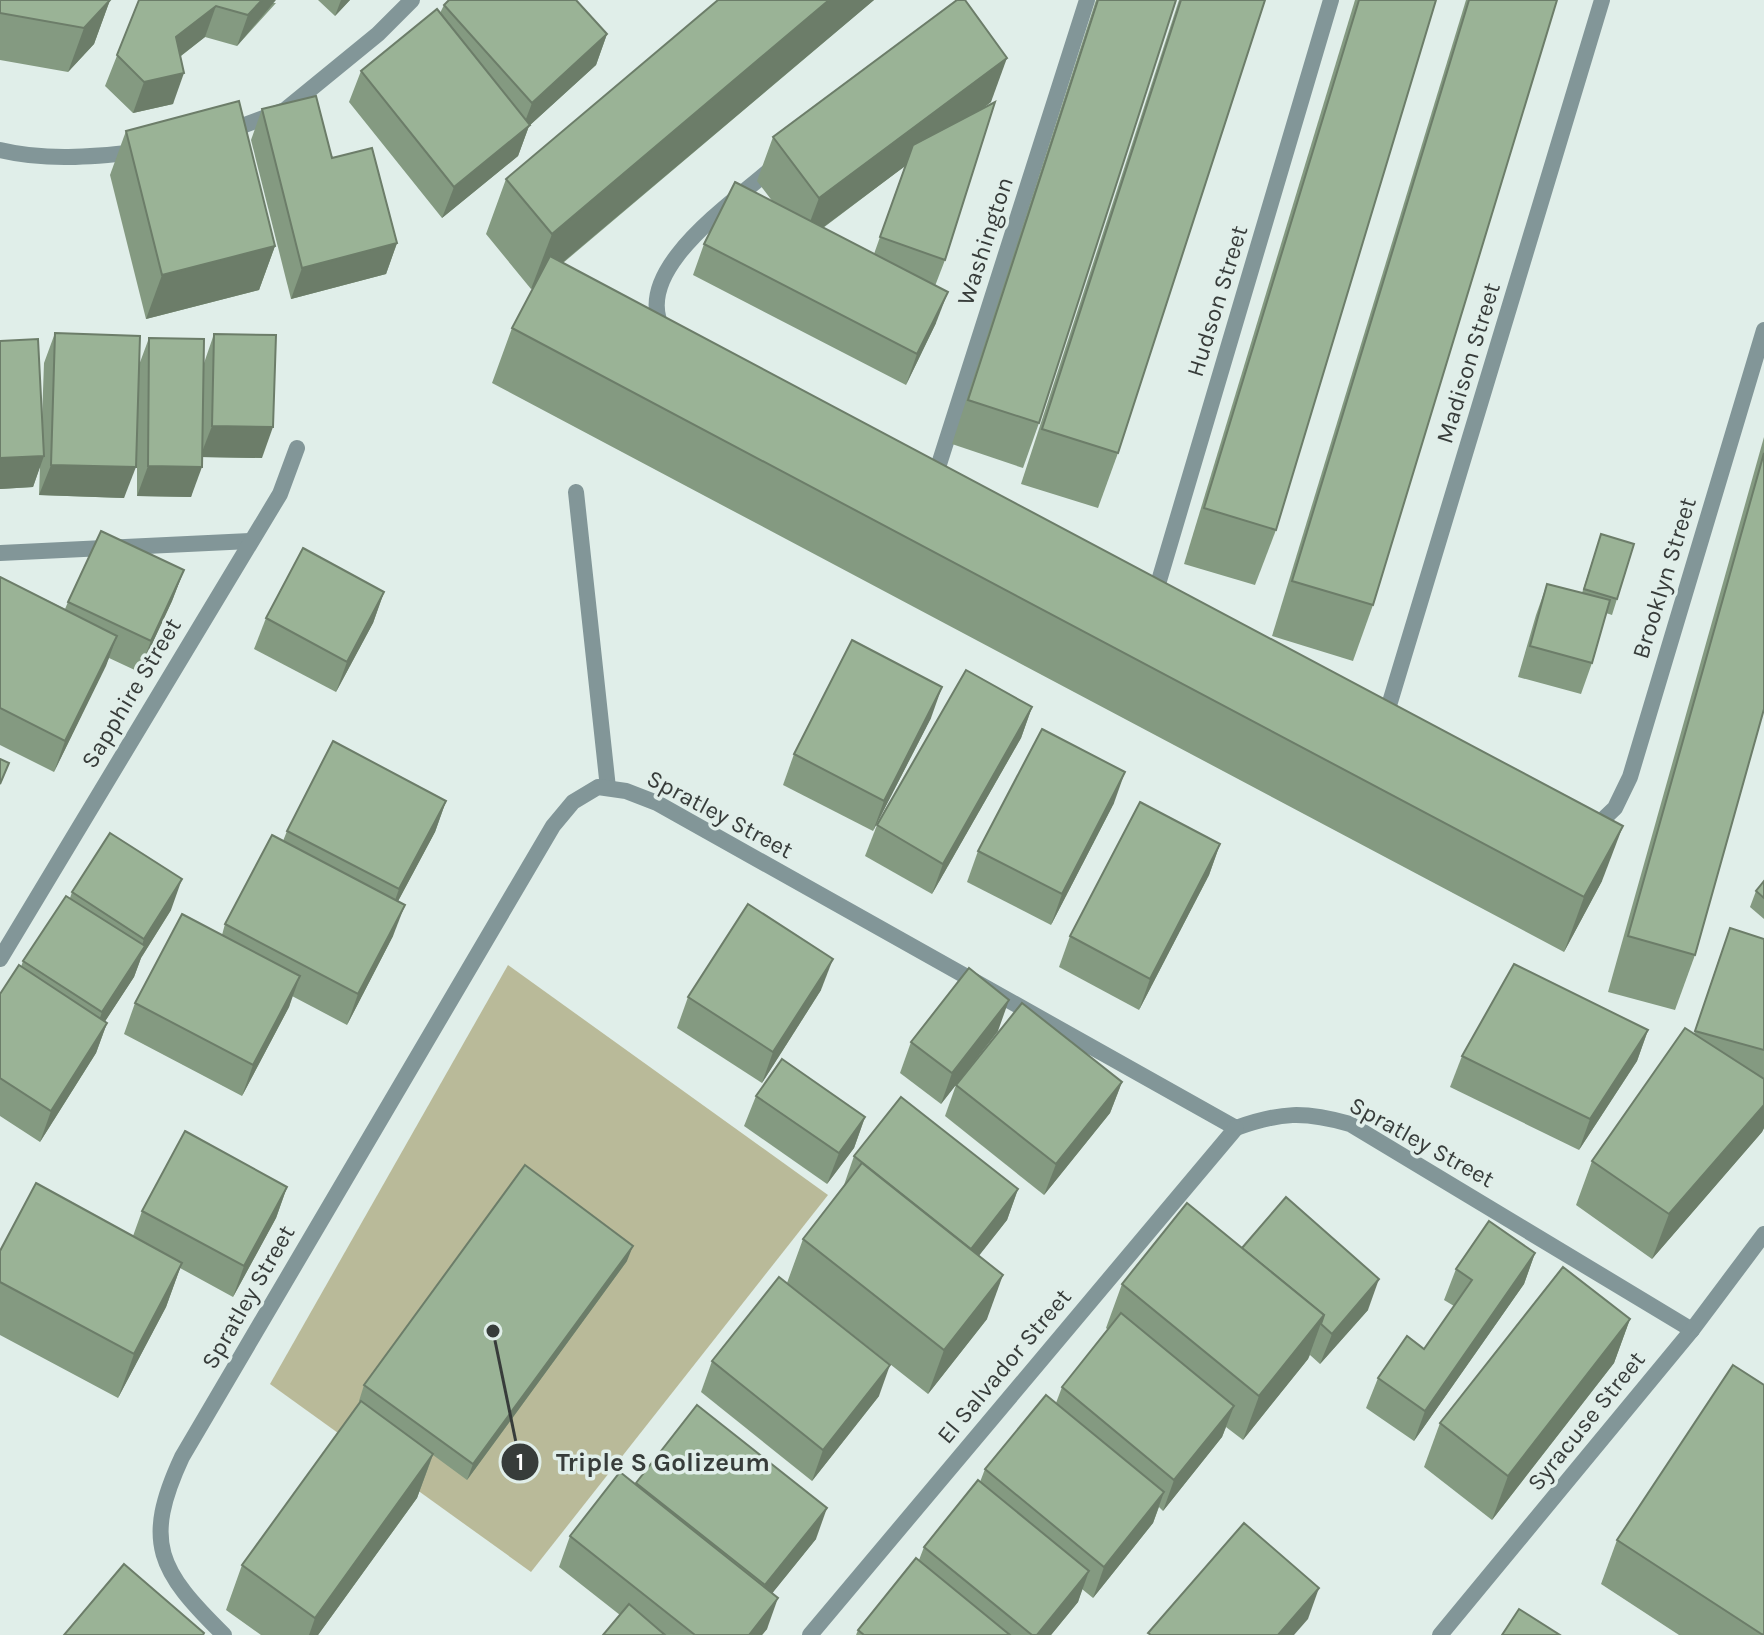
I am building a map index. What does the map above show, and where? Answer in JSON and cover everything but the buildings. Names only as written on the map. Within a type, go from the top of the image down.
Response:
[{"type":"street","points":[[214,137],[285,110],[378,34],[412,0]]},
{"type":"street","name":"Washington","points":[[929,496],[1087,0]]},
{"type":"street","name":"Hudson Street","points":[[1142,612],[1331,0]]},
{"type":"street","name":"Madison Street","points":[[1379,740],[1602,0]]},
{"type":"street","points":[[0,150],[20,155],[84,158],[157,150]]},
{"type":"street","points":[[673,342],[656,319],[654,298],[662,277],[679,251],[784,157]]},
{"type":"street","name":"Brooklyn Street","points":[[1586,832],[1615,808],[1630,777],[1764,330]]},
{"type":"street","name":"Sapphire Street","points":[[0,959],[280,494],[297,448]]},
{"type":"street","points":[[576,492],[608,788]]},
{"type":"street","points":[[0,553],[250,541]]},
{"type":"street","name":"Spratley Street","points":[[224,1635],[193,1605],[168,1569],[158,1531],[165,1495],[198,1429],[553,826],[573,802],[598,787],[657,803],[1236,1128],[1270,1115],[1311,1113],[1350,1124],[1692,1330]]},
{"type":"street","name":"El Salvador Street","points":[[810,1635],[1236,1128]]},
{"type":"street","name":"Syracuse Street","points":[[1440,1635],[1692,1330],[1764,1234]]},
{"type":"green space","points":[[508,965],[828,1195],[531,1572],[270,1384]]},
{"type":"place","name":"Triple S Golizeum","points":[[493,1331]]}]
